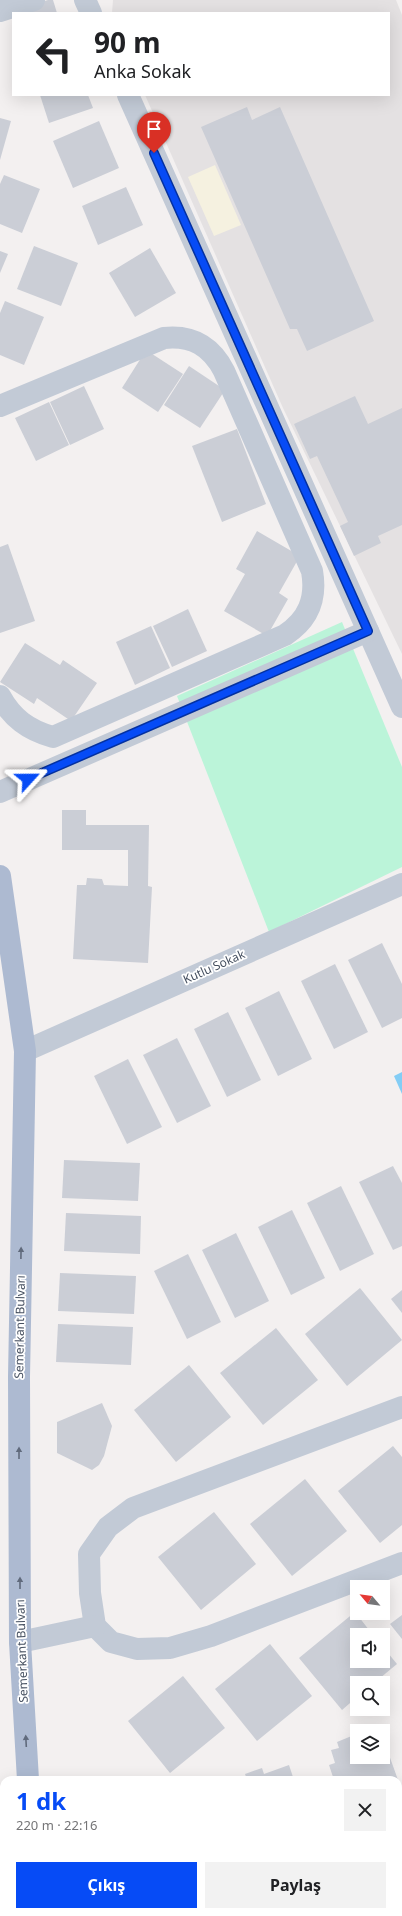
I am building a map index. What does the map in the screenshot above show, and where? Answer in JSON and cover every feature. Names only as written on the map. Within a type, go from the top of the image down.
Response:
[{"type":"main road","name":"Semerkant Bulvarı","points":[[0,876],[25,1051],[19,1377],[20,1642],[28,1776]]},
{"type":"street","points":[[0,11],[34,0]]},
{"type":"street","points":[[85,0],[91,12]]},
{"type":"street","points":[[128,96],[402,707]]},
{"type":"street","points":[[0,406],[164,338],[177,337],[190,339],[211,351],[224,371],[312,571],[314,584],[310,608],[304,619],[285,635],[53,737],[28,728],[17,720],[6,708],[0,696]]},
{"type":"street","points":[[0,792],[368,631]]},
{"type":"street","points":[[240,655],[252,681]]},
{"type":"street","name":"Kutlu Sokak","points":[[25,1051],[402,884]]},
{"type":"street","points":[[402,1408],[133,1508],[108,1527],[89,1554],[90,1593],[95,1626],[111,1642],[137,1649],[170,1648],[211,1636],[402,1563]]},
{"type":"street","points":[[20,1642],[95,1626]]},
{"type":"shaded area","points":[[113,0],[396,0],[402,15],[402,654],[283,408],[145,96],[390,96],[390,12],[112,12]]},
{"type":"green space","points":[[342,622],[402,767],[402,867],[269,932],[177,696]]},
{"type":"sand","points":[[215,165],[241,225],[214,236],[188,177]]},
{"type":"water","points":[[402,1072],[402,1094],[394,1076]]},
{"type":"building","points":[[48,0],[53,0],[57,12],[12,13],[11,11]]},
{"type":"building","points":[[40,96],[88,96],[93,108],[49,123]]},
{"type":"building","points":[[247,107],[252,120],[280,107],[374,321],[307,351],[297,329],[290,329],[201,127]]},
{"type":"building","points":[[0,118],[11,121],[0,160]]},
{"type":"building","points":[[99,121],[119,168],[73,188],[53,141]]},
{"type":"building","points":[[4,175],[40,189],[22,233],[0,224],[0,184]]},
{"type":"building","points":[[126,187],[143,225],[98,245],[82,206]]},
{"type":"building","points":[[34,246],[78,263],[61,306],[17,289]]},
{"type":"building","points":[[150,248],[176,293],[135,317],[109,273]]},
{"type":"building","points":[[0,251],[8,254],[0,273]]},
{"type":"building","points":[[5,301],[44,317],[24,365],[0,355],[0,313]]},
{"type":"building","points":[[146,350],[183,374],[158,412],[122,388]]},
{"type":"building","points":[[189,366],[225,390],[200,428],[164,405]]},
{"type":"building","points":[[84,386],[104,429],[70,445],[50,402]]},
{"type":"building","points":[[355,396],[368,424],[402,408],[402,525],[378,536],[381,543],[354,556],[340,526],[348,522],[317,456],[310,459],[294,424]]},
{"type":"building","points":[[49,402],[69,445],[36,461],[15,418]]},
{"type":"building","points":[[237,429],[266,504],[222,522],[192,446]]},
{"type":"building","points":[[257,531],[300,556],[279,593],[288,599],[267,636],[224,611],[245,574],[236,569]]},
{"type":"building","points":[[8,544],[35,621],[0,633],[0,547]]},
{"type":"building","points":[[188,609],[207,651],[172,667],[153,626]]},
{"type":"building","points":[[151,626],[170,668],[135,685],[116,642]]},
{"type":"building","points":[[25,643],[60,665],[63,660],[97,683],[71,721],[37,698],[34,704],[0,682]]},
{"type":"building","points":[[62,810],[86,810],[86,825],[149,825],[148,886],[152,887],[148,963],[73,959],[77,885],[86,885],[87,878],[102,879],[104,885],[128,886],[128,850],[62,850]]},
{"type":"building","points":[[382,943],[402,984],[402,1018],[382,1028],[348,960]]},
{"type":"building","points":[[335,964],[368,1032],[334,1049],[301,981]]},
{"type":"building","points":[[279,991],[312,1059],[278,1076],[245,1008]]},
{"type":"building","points":[[228,1012],[261,1080],[227,1097],[194,1029]]},
{"type":"building","points":[[177,1038],[211,1106],[177,1123],[143,1055]]},
{"type":"building","points":[[128,1059],[162,1127],[127,1144],[94,1076]]},
{"type":"building","points":[[64,1160],[140,1163],[138,1201],[62,1198]]},
{"type":"building","points":[[393,1166],[402,1183],[402,1246],[393,1250],[359,1182]]},
{"type":"building","points":[[341,1186],[374,1254],[340,1271],[307,1203]]},
{"type":"building","points":[[292,1210],[325,1278],[291,1295],[258,1227]]},
{"type":"building","points":[[66,1213],[141,1216],[140,1254],[64,1251]]},
{"type":"building","points":[[236,1233],[269,1301],[235,1318],[202,1250]]},
{"type":"building","points":[[188,1254],[221,1322],[187,1339],[154,1271]]},
{"type":"building","points":[[60,1273],[136,1276],[134,1314],[58,1311]]},
{"type":"building","points":[[360,1288],[402,1340],[347,1386],[305,1334]]},
{"type":"building","points":[[402,1290],[402,1313],[391,1299]]},
{"type":"building","points":[[58,1324],[133,1327],[131,1365],[56,1362]]},
{"type":"building","points":[[276,1328],[318,1380],[263,1425],[220,1373]]},
{"type":"building","points":[[189,1365],[231,1417],[176,1462],[134,1410]]},
{"type":"building","points":[[102,1403],[112,1426],[104,1456],[99,1465],[92,1470],[57,1453],[57,1422]]},
{"type":"building","points":[[393,1446],[402,1457],[402,1525],[380,1543],[338,1491]]},
{"type":"building","points":[[305,1479],[347,1531],[292,1576],[250,1524]]},
{"type":"building","points":[[214,1512],[256,1564],[201,1610],[158,1557]]},
{"type":"building","points":[[402,1615],[402,1639],[390,1624]]},
{"type":"building","points":[[350,1616],[350,1620],[361,1620],[368,1628],[350,1628],[350,1668],[390,1668],[390,1656],[397,1664],[382,1676],[350,1676],[350,1703],[342,1710],[299,1658]]},
{"type":"building","points":[[270,1644],[312,1696],[257,1741],[215,1689]]},
{"type":"building","points":[[183,1676],[225,1728],[170,1773],[128,1721]]},
{"type":"building","points":[[350,1737],[350,1764],[390,1764],[390,1758],[397,1776],[333,1776],[329,1765],[335,1763],[331,1750],[339,1748],[337,1742]]},
{"type":"building","points":[[289,1765],[293,1776],[246,1776],[245,1774],[262,1768],[264,1774]]},
{"type":"route","points":[[28,779],[368,631],[154,153]]}]
